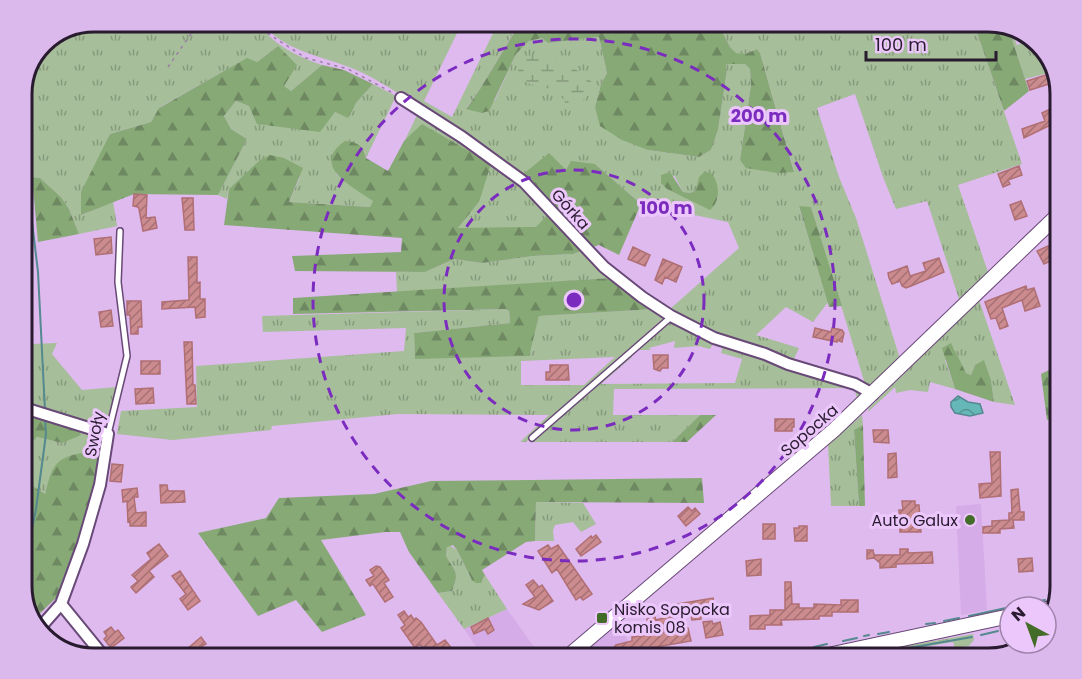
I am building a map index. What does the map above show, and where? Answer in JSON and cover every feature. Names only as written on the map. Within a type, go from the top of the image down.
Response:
[{"type":"street","name":"Górka","points":[[401,98],[462,137],[524,182],[604,267],[671,316],[714,338],[855,384],[873,394]]},
{"type":"street","name":"Sopocka","points":[[578,648],[794,465],[873,394],[1050,223]]},
{"type":"street","points":[[32,410],[108,434]]},
{"type":"street","name":"Swoły","points":[[44,623],[61,604],[82,544],[100,486],[108,434]]},
{"type":"street","points":[[61,604],[97,648]]},
{"type":"street","points":[[885,644],[905,637],[998,618]]},
{"type":"street","points":[[865,648],[998,626]]},
{"type":"lane","name":"Swoły","points":[[108,434],[127,356],[118,282],[120,231]]},
{"type":"lane","points":[[532,438],[671,316]]},
{"type":"path","points":[[168,68],[193,32]]},
{"type":"path","points":[[266,32],[306,58],[348,69],[401,98]]},
{"type":"shaded area","points":[[981,504],[987,610],[961,615],[956,506]]},
{"type":"shaded area","points":[[507,609],[535,648],[477,648],[464,629]]},
{"type":"shaded area","points":[[619,622],[629,648],[588,648]]},
{"type":"green space","points":[[93,32],[265,32],[285,48],[322,65],[291,91],[283,87],[278,46],[257,62],[246,59],[160,107],[151,122],[110,134],[82,215],[113,201],[117,226],[79,234],[69,209],[61,197],[40,178],[32,177],[33,81],[42,59],[59,42],[70,36]]},
{"type":"green space","points":[[270,32],[458,32],[424,101],[452,117],[494,32],[514,32],[466,108],[495,100],[516,54],[529,41],[542,38],[548,43],[599,37],[607,73],[601,84],[595,107],[648,150],[699,157],[711,150],[718,130],[726,64],[745,64],[750,69],[751,85],[740,160],[794,171],[760,53],[757,49],[745,54],[736,54],[722,32],[977,32],[1022,164],[958,185],[989,275],[960,302],[927,201],[896,209],[855,94],[817,108],[839,177],[856,218],[901,362],[872,384],[865,384],[811,207],[799,207],[828,302],[813,322],[786,307],[756,335],[799,348],[792,363],[685,321],[680,314],[661,307],[624,276],[670,309],[739,248],[728,222],[641,204],[595,164],[521,176],[379,81],[354,69],[291,46]],"holes":[[[674,175],[683,192],[690,193],[696,190],[699,183],[717,194],[718,199],[679,194],[667,189]]]},
{"type":"green space","points":[[514,32],[722,32],[730,47],[736,53],[745,54],[757,49],[760,53],[794,172],[777,173],[746,168],[740,160],[751,85],[750,69],[745,64],[726,64],[718,130],[711,150],[699,157],[648,150],[622,140],[600,126],[595,107],[601,84],[607,73],[599,37],[548,43],[542,38],[529,41],[516,54],[489,111],[482,113],[466,109]]},
{"type":"green space","points":[[977,32],[997,32],[1011,36],[1029,91],[1004,111]]},
{"type":"green space","points":[[1011,36],[1014,37],[1017,45],[1024,42],[1032,50],[1047,73],[1025,79]]},
{"type":"green space","points":[[278,46],[297,65],[284,86],[291,91],[322,65],[344,70],[373,84],[356,103],[348,118],[335,112],[320,132],[257,124],[249,106],[236,101],[224,116],[231,129],[247,139],[218,195],[134,194],[81,215],[81,192],[110,134],[151,122],[159,108],[247,58],[257,62]]},
{"type":"green space","points":[[536,54],[566,64],[592,82],[581,102],[567,107],[559,94],[521,80],[518,70],[524,58]]},
{"type":"green space","points":[[373,84],[396,96],[366,158],[364,151],[336,174],[374,201],[370,207],[289,202],[300,177],[229,189],[227,199],[218,195],[247,139],[231,129],[224,116],[236,101],[249,106],[335,112],[348,117],[356,103]]},
{"type":"green space","points":[[419,111],[512,176],[551,211],[536,228],[458,228],[479,202],[405,140]]},
{"type":"green space","points":[[422,124],[491,164],[479,202],[458,228],[536,227],[551,211],[521,176],[549,153],[566,170],[571,161],[595,164],[641,204],[619,255],[599,245],[573,254],[533,256],[482,263],[454,259],[425,272],[295,271],[292,256],[401,252],[402,238],[224,225],[229,189],[260,160],[270,155],[284,158],[303,168],[289,202],[370,207],[373,201],[346,182],[333,167],[331,159],[335,150],[345,141],[356,143],[363,150],[366,158],[388,171],[404,141]]},
{"type":"green space","points":[[670,172],[683,192],[690,193],[696,190],[699,177],[704,172],[711,173],[718,187],[718,197],[714,206],[710,210],[667,189],[661,183],[661,175]]},
{"type":"green space","points":[[32,177],[40,178],[61,197],[69,209],[79,234],[38,242]]},
{"type":"green space","points":[[799,206],[811,207],[842,306],[829,307]]},
{"type":"green space","points":[[585,250],[611,278],[397,293],[396,272],[425,272],[454,259],[482,263],[533,256],[573,254]]},
{"type":"green space","points":[[611,278],[655,309],[539,316],[529,356],[415,359],[414,333],[510,323],[509,309],[293,314],[293,298]]},
{"type":"green space","points":[[979,300],[1015,405],[994,402],[991,380],[984,361],[975,365],[971,375],[966,373],[955,354],[954,347],[945,360],[955,389],[930,382],[928,392],[910,390],[896,393],[895,387],[868,412],[869,408]]},
{"type":"green space","points":[[509,309],[510,323],[414,333],[415,358],[528,356],[539,316],[655,309],[666,316],[526,442],[520,442],[549,415],[398,414],[272,426],[271,430],[173,440],[117,434],[121,411],[197,407],[196,366],[404,351],[406,328],[263,332],[262,316]],"holes":[[[615,357],[584,385],[521,385],[521,361]]]},
{"type":"green space","points":[[672,320],[715,340],[710,349],[698,346],[674,348],[675,341],[649,348],[651,350],[637,350]]},
{"type":"green space","points":[[57,343],[52,354],[82,390],[117,387],[109,418],[96,425],[32,407],[32,344]]},
{"type":"green space","points":[[724,343],[787,366],[855,386],[861,390],[858,401],[854,388],[614,389],[613,415],[700,415],[672,442],[531,442],[631,355],[632,357],[601,384],[735,383],[742,359],[721,353]]},
{"type":"green space","points":[[951,343],[966,373],[971,375],[975,365],[984,360],[991,380],[994,402],[955,389],[942,348]]},
{"type":"green space","points":[[1050,370],[1050,419],[1047,420],[1041,374]]},
{"type":"green space","points":[[32,415],[76,427],[81,435],[62,443],[37,437],[32,443]]},
{"type":"green space","points":[[700,415],[716,415],[687,442],[672,442]]},
{"type":"green space","points":[[862,415],[863,425],[854,431],[859,506],[831,506],[828,444],[809,460],[846,426],[848,427]]},
{"type":"green space","points":[[863,425],[865,506],[859,506],[854,430]]},
{"type":"green space","points":[[76,427],[93,434],[101,447],[99,472],[49,479],[45,494],[32,487],[32,443],[37,437],[62,443]]},
{"type":"green space","points":[[82,453],[98,458],[99,472],[79,540],[56,598],[39,614],[32,590],[32,487],[45,494],[52,470],[60,461]]},
{"type":"green space","points":[[702,478],[704,503],[536,502],[535,541],[526,542],[482,570],[485,575],[481,583],[472,580],[453,545],[447,547],[446,556],[456,575],[452,591],[438,593],[409,552],[400,532],[321,540],[366,615],[322,632],[296,600],[258,616],[198,533],[266,518],[279,498],[374,494],[431,481]]},
{"type":"green space","points":[[536,502],[583,503],[596,524],[581,532],[573,522],[555,525],[554,541],[535,541]]},
{"type":"green space","points":[[449,545],[457,550],[472,580],[483,580],[485,575],[507,609],[464,629],[438,593],[452,591],[456,579],[455,572],[446,556]]},
{"type":"green space","points":[[973,634],[974,640],[969,646],[955,648],[953,642],[923,648],[895,648]]},
{"type":"water","points":[[958,396],[968,402],[980,404],[983,413],[970,416],[955,413],[951,402]]},
{"type":"building","points":[[1047,75],[1049,84],[1030,90],[1027,81]]},
{"type":"building","points":[[1050,109],[1050,125],[1024,138],[1022,129],[1045,121],[1042,113]]},
{"type":"building","points":[[1019,166],[1022,175],[1008,180],[1010,184],[1003,187],[998,174]]},
{"type":"building","points":[[134,194],[147,195],[146,218],[155,217],[157,228],[143,231],[139,209],[133,206]]},
{"type":"building","points":[[182,198],[193,198],[194,230],[185,230]]},
{"type":"building","points":[[1021,201],[1027,216],[1015,220],[1010,205]]},
{"type":"building","points":[[111,237],[112,253],[96,255],[94,239]]},
{"type":"building","points":[[1050,245],[1050,261],[1044,264],[1037,251]]},
{"type":"building","points":[[633,247],[650,255],[645,266],[628,259]]},
{"type":"building","points":[[188,257],[197,257],[197,283],[200,282],[200,299],[205,299],[205,317],[196,318],[195,307],[162,309],[162,302],[189,300]]},
{"type":"building","points":[[939,258],[944,272],[906,288],[900,281],[892,284],[889,278],[888,273],[907,266],[910,276],[926,271],[923,263]]},
{"type":"building","points":[[663,259],[682,267],[676,282],[665,277],[662,284],[655,280]]},
{"type":"building","points":[[1026,286],[1027,290],[1034,288],[1040,306],[1025,311],[1022,300],[1002,308],[1008,326],[1000,329],[996,318],[991,319],[985,302]]},
{"type":"building","points":[[127,301],[141,301],[142,327],[138,327],[138,334],[131,334]]},
{"type":"building","points":[[111,310],[113,326],[101,327],[99,312]]},
{"type":"building","points":[[815,328],[831,332],[832,328],[842,330],[844,333],[842,342],[813,337]]},
{"type":"building","points":[[184,342],[192,342],[196,404],[187,404]]},
{"type":"building","points":[[653,355],[668,355],[668,368],[662,368],[660,371],[654,369]]},
{"type":"building","points":[[141,361],[160,361],[160,374],[141,374]]},
{"type":"building","points":[[550,365],[568,365],[569,380],[546,380],[546,372],[550,372]]},
{"type":"building","points":[[153,388],[154,403],[136,404],[135,389]]},
{"type":"building","points":[[775,419],[794,419],[792,431],[775,431]]},
{"type":"building","points":[[873,430],[888,430],[889,443],[874,442]]},
{"type":"building","points":[[990,452],[1000,452],[1001,496],[980,498],[979,484],[992,483]]},
{"type":"building","points":[[896,453],[897,477],[888,478],[888,454]]},
{"type":"building","points":[[112,464],[123,465],[121,482],[110,481]]},
{"type":"building","points":[[160,485],[167,485],[168,491],[184,491],[185,502],[161,503]]},
{"type":"building","points":[[137,488],[138,497],[134,497],[136,513],[146,512],[146,526],[130,526],[127,501],[123,502],[122,490]]},
{"type":"building","points":[[1018,489],[1020,512],[1024,512],[1024,520],[1013,520],[1014,528],[1000,529],[1000,533],[983,533],[983,527],[992,526],[992,521],[1009,520],[1009,513],[1012,513],[1011,490]]},
{"type":"building","points":[[902,501],[915,501],[915,505],[919,505],[921,532],[900,532],[899,510],[903,510]]},
{"type":"building","points":[[688,507],[692,511],[695,508],[700,514],[686,526],[678,516]]},
{"type":"building","points":[[763,524],[775,524],[775,539],[763,539]]},
{"type":"building","points":[[799,526],[807,526],[807,541],[795,541],[794,528],[799,528]]},
{"type":"building","points":[[596,535],[601,542],[581,556],[576,549],[591,536],[592,538]]},
{"type":"building","points":[[159,544],[168,556],[149,571],[154,577],[136,593],[131,587],[138,581],[132,575],[151,559],[147,553]]},
{"type":"building","points":[[548,545],[551,549],[558,545],[592,594],[583,600],[580,597],[576,600],[557,569],[552,573],[538,551]]},
{"type":"building","points":[[900,549],[908,549],[908,553],[932,552],[933,563],[896,564],[896,567],[880,568],[880,563],[874,558],[867,559],[867,550],[873,550],[874,555],[900,555]]},
{"type":"building","points":[[1032,558],[1033,571],[1019,572],[1018,559]]},
{"type":"building","points":[[761,559],[761,575],[747,576],[746,561]]},
{"type":"building","points":[[376,566],[380,567],[389,580],[384,583],[393,597],[385,602],[373,584],[370,586],[366,580],[374,576],[370,570]]},
{"type":"building","points":[[180,571],[200,601],[188,610],[180,599],[186,594],[172,576]]},
{"type":"building","points":[[533,580],[539,587],[542,585],[553,601],[539,610],[523,604],[535,597],[526,585]]},
{"type":"building","points":[[785,582],[791,582],[792,604],[799,604],[799,608],[814,608],[814,604],[841,605],[841,600],[858,600],[858,612],[832,612],[832,616],[819,616],[819,619],[781,620],[782,625],[765,625],[765,629],[750,629],[750,616],[770,615],[770,610],[785,610]]},
{"type":"building","points":[[713,598],[715,607],[700,609],[701,619],[692,620],[690,608],[678,610],[677,604]]},
{"type":"building","points":[[404,611],[408,617],[411,615],[414,620],[416,618],[437,645],[445,640],[451,648],[423,648],[420,644],[415,648],[401,628],[405,625],[398,615]]},
{"type":"building","points":[[672,616],[675,627],[688,628],[691,641],[651,648],[614,648],[616,645],[632,641],[632,637],[650,635],[647,619],[655,617],[656,620]]},
{"type":"building","points":[[488,618],[494,630],[488,634],[485,629],[474,634],[471,627]]},
{"type":"building","points":[[712,621],[713,624],[720,622],[723,635],[706,638],[703,622]]},
{"type":"building","points":[[111,627],[115,632],[118,630],[124,638],[111,648],[104,639],[107,636],[104,632]]},
{"type":"building","points":[[201,637],[206,644],[202,646],[203,648],[188,648]]},
{"type":"waterway","points":[[32,222],[38,272],[45,411]]},
{"type":"waterway","points":[[32,529],[46,434],[45,420]]},
{"type":"waterway","points":[[969,616],[998,610]]},
{"type":"waterway","points":[[944,621],[959,618]]},
{"type":"waterway","points":[[926,624],[935,623]]},
{"type":"waterway","points":[[981,635],[998,631]]},
{"type":"waterway","points":[[878,634],[889,632]]},
{"type":"waterway","points":[[864,636],[869,635]]},
{"type":"waterway","points":[[909,648],[972,637]]},
{"type":"waterway","points":[[843,641],[857,638]]},
{"type":"waterway","points":[[814,647],[827,644]]},
{"type":"place","name":"Auto Galux","points":[[970,520]]},
{"type":"place","name":"Nisko Sopocka komis 08","points":[[602,618]]}]
